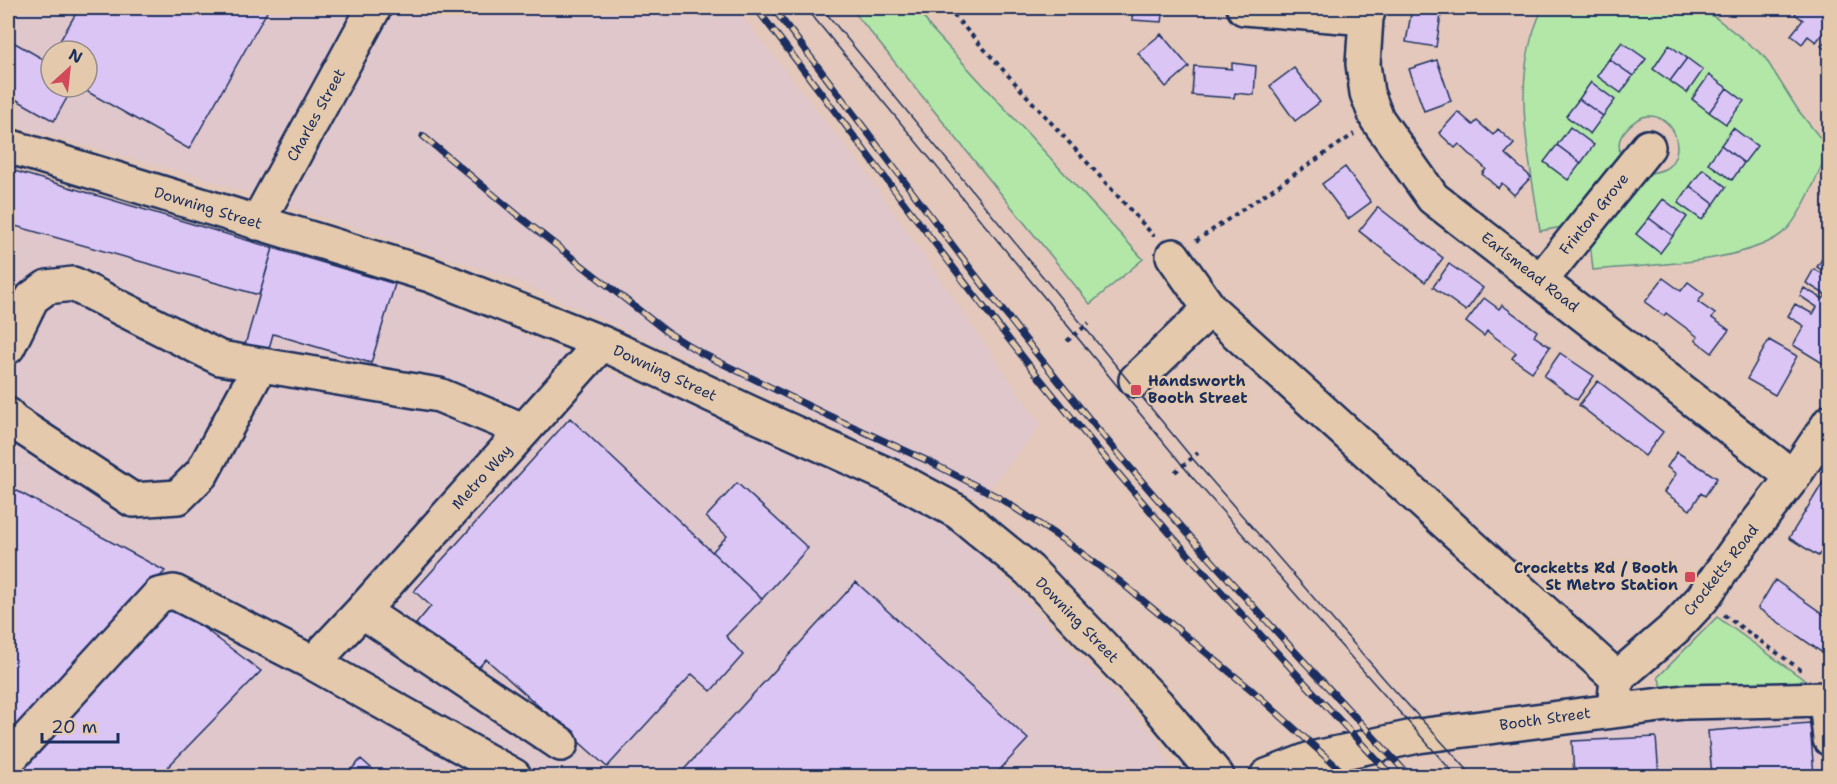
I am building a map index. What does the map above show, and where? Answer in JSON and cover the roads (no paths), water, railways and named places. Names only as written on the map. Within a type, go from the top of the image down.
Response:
[{"type":"street","name":"Charles Street","points":[[258,223],[375,8]]},
{"type":"street","points":[[1244,8],[1368,13]]},
{"type":"street","name":"Earlsmead Road","points":[[1368,13],[1363,64],[1367,93],[1377,119],[1432,198],[1793,477]]},
{"type":"street","name":"Downing Street","points":[[8,146],[430,275],[602,343],[742,419],[894,478],[958,512],[1029,570],[1157,704],[1217,777]]},
{"type":"street","name":"Frinton Grove","points":[[1541,280],[1648,147]]},
{"type":"street","points":[[1173,256],[1210,309],[1615,694]]},
{"type":"street","points":[[8,347],[32,298],[47,286],[73,284],[220,358],[439,395],[523,430]]},
{"type":"street","points":[[1136,380],[1210,309]]},
{"type":"street","name":"Metro Way","points":[[313,663],[602,343]]},
{"type":"street","points":[[8,415],[11,420],[133,500],[178,497],[202,473],[260,366]]},
{"type":"street","name":"Crocketts Road","points":[[1615,694],[1702,599],[1737,549],[1793,477],[1830,422]]},
{"type":"street","points":[[8,760],[159,595],[174,591],[313,663],[514,777]]},
{"type":"street","points":[[362,611],[561,744]]},
{"type":"street","name":"Booth Street","points":[[1267,777],[1311,759],[1615,694],[1684,702],[1828,699]]},
{"type":"street","points":[[1828,699],[1830,739]]},
{"type":"tram line","points":[[806,8],[1193,478],[1456,776]]},
{"type":"tram line","points":[[822,8],[1192,458],[1387,682],[1473,776]]},
{"type":"railway","points":[[756,8],[972,292],[1087,437],[1215,585],[1392,776]]},
{"type":"railway","points":[[773,8],[975,275],[1101,433],[1214,563],[1409,776]]},
{"type":"railway","points":[[423,136],[520,217],[667,332],[701,353],[928,461],[998,497],[1068,543],[1118,580],[1254,692],[1347,776]]},
{"type":"place","name":"Handsworth Booth Street","points":[[1136,390]]},
{"type":"place","name":"Crocketts Rd / Booth St Metro Station","points":[[1690,577]]}]
